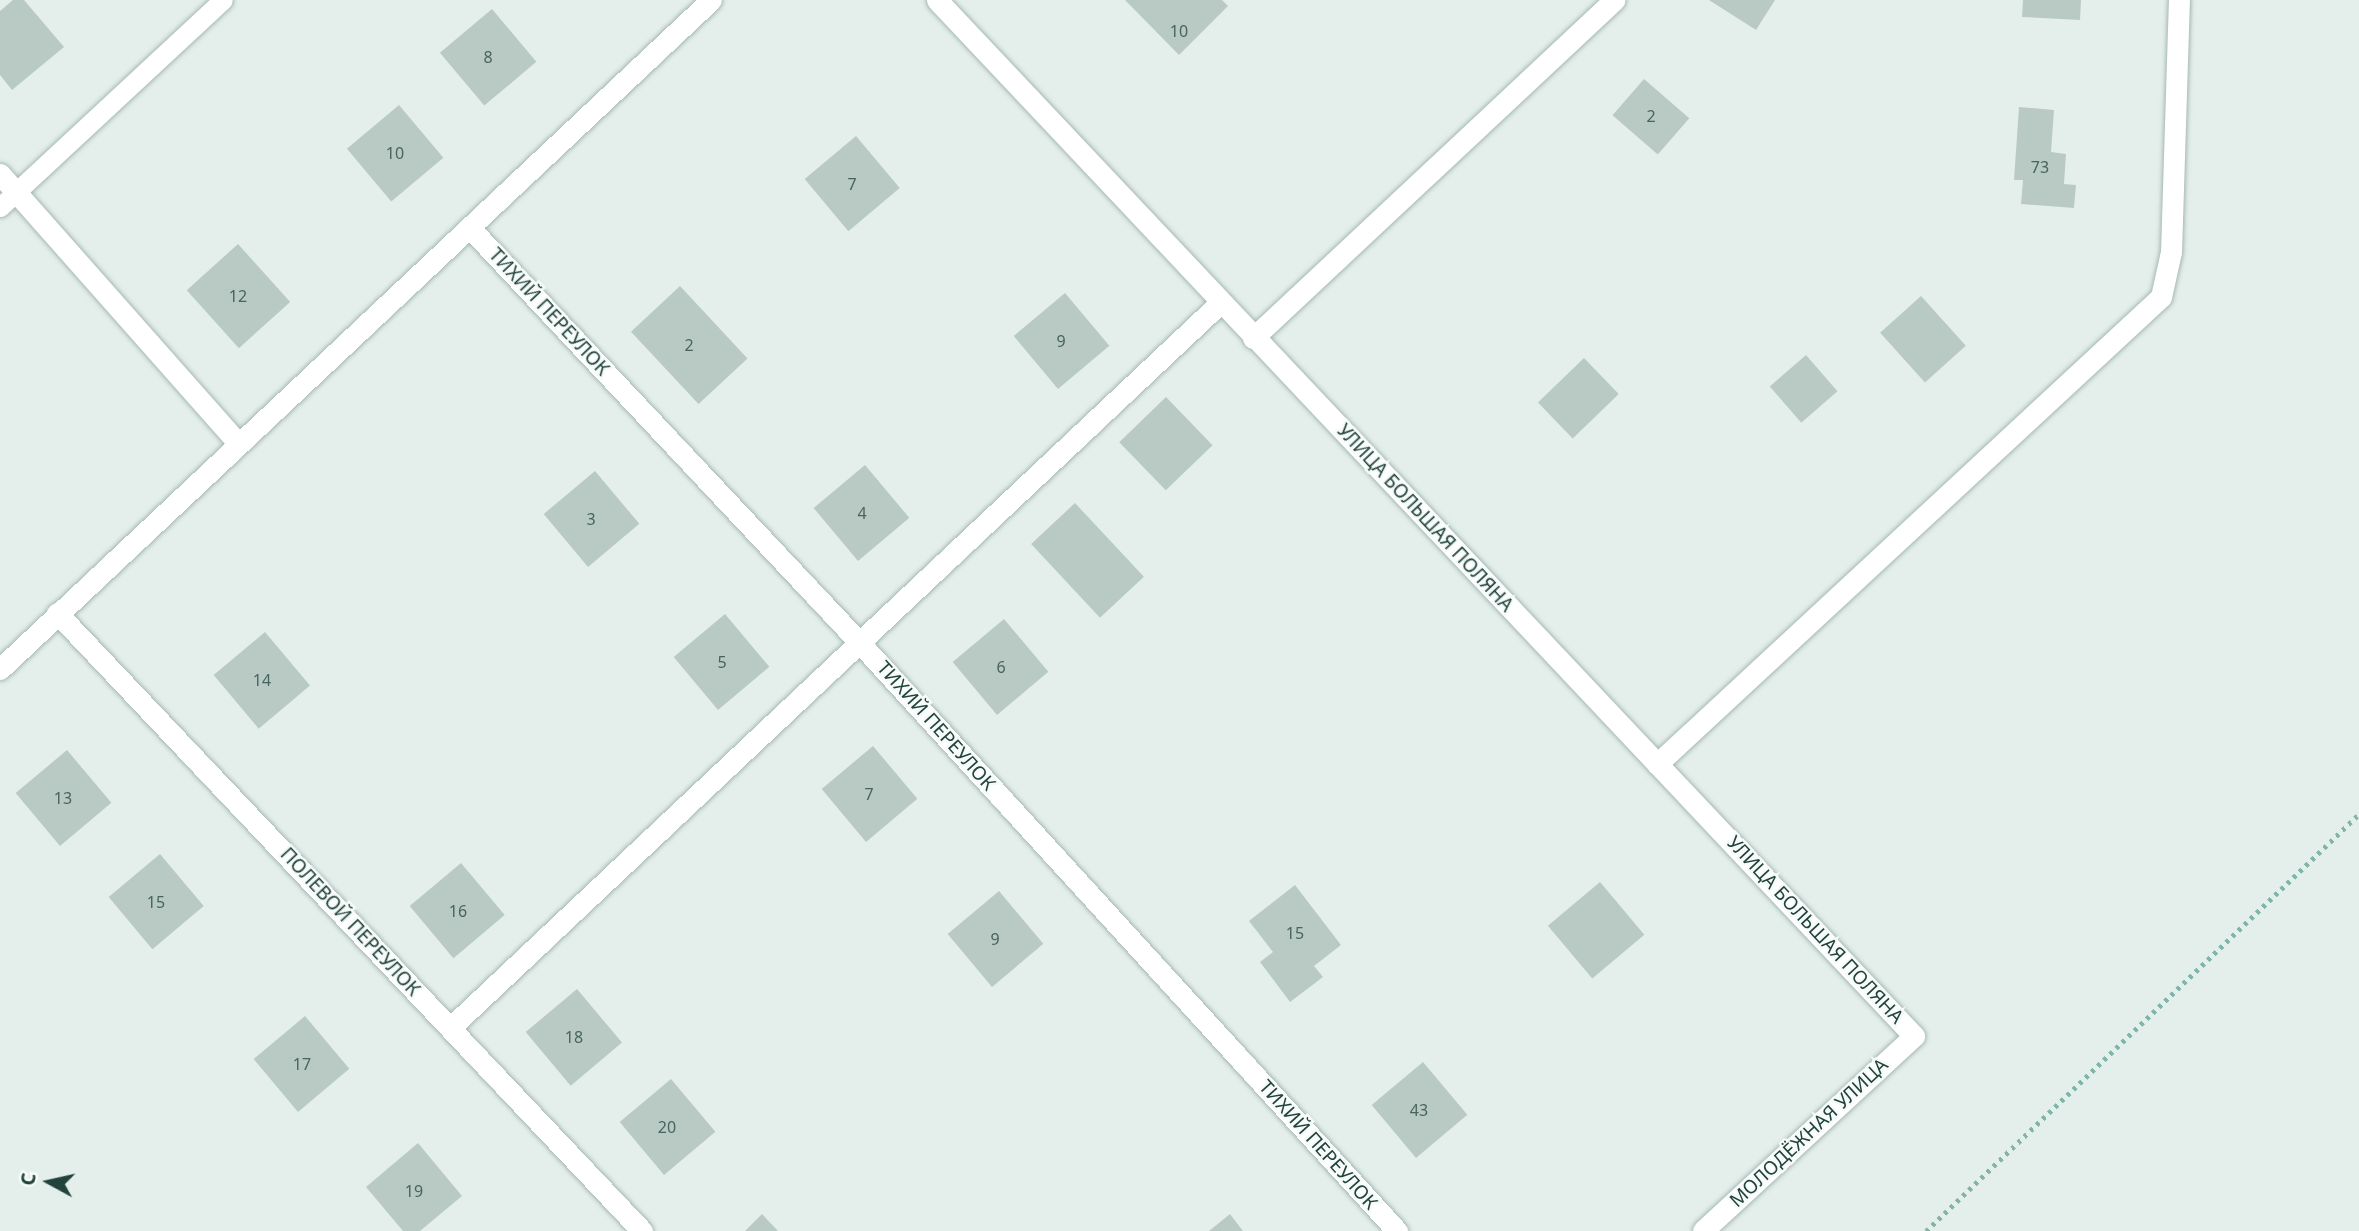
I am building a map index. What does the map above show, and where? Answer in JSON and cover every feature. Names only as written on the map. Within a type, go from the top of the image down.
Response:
[{"type":"street","points":[[0,669],[711,0]]},
{"type":"street","name":"УЛИЦА БОЛЬШАЯ ПОЛЯНА","points":[[937,0],[1253,338],[1914,1035]]},
{"type":"street","points":[[1253,338],[1614,0]]},
{"type":"street","points":[[1657,764],[2161,297],[2171,253],[2179,0]]},
{"type":"street","points":[[0,174],[238,443]]},
{"type":"street","name":"ТИХИЙ ПЕРЕУЛОК","points":[[469,227],[859,642],[1396,1231]]},
{"type":"street","points":[[450,1028],[1220,303]]},
{"type":"street","name":"ПОЛЕВОЙ ПЕРЕУЛОК","points":[[57,614],[642,1231]]},
{"type":"street","name":"МОЛОДЁЖНАЯ УЛИЦА","points":[[1703,1231],[1914,1035]]},
{"type":"lane","points":[[0,207],[223,0]]},
{"type":"path","points":[[1926,1231],[2359,814]]},
{"type":"building","points":[[13,0],[24,0],[64,47],[12,90],[0,75],[0,11]]},
{"type":"building","points":[[1125,0],[1222,0],[1228,6],[1179,55]]},
{"type":"building","points":[[1709,0],[1775,0],[1756,30]]},
{"type":"building","points":[[2023,0],[2081,0],[2080,20],[2022,17]]},
{"type":"building","points":[[492,9],[536,62],[484,106],[440,53]]},
{"type":"building","points":[[1644,79],[1689,118],[1658,155],[1613,115]]},
{"type":"building","points":[[399,105],[443,158],[391,202],[347,149]]},
{"type":"building","points":[[2019,107],[2054,110],[2051,152],[2066,154],[2064,184],[2076,185],[2074,208],[2021,204],[2023,180],[2014,180]]},
{"type":"building","points":[[856,136],[900,188],[848,231],[805,179]]},
{"type":"building","points":[[238,244],[290,302],[239,348],[187,290]]},
{"type":"building","points":[[680,286],[748,358],[699,404],[631,332]]},
{"type":"building","points":[[1065,293],[1109,346],[1058,389],[1014,336]]},
{"type":"building","points":[[1921,296],[1966,346],[1925,383],[1880,333]]},
{"type":"building","points":[[1806,355],[1837,391],[1801,423],[1770,386]]},
{"type":"building","points":[[1584,358],[1619,394],[1573,438],[1538,402]]},
{"type":"building","points":[[1166,397],[1213,445],[1166,490],[1119,442]]},
{"type":"building","points":[[865,465],[909,518],[858,561],[814,508]]},
{"type":"building","points":[[595,471],[639,524],[588,567],[544,514]]},
{"type":"building","points":[[1075,503],[1144,577],[1100,618],[1031,544]]},
{"type":"building","points":[[725,614],[769,667],[718,710],[674,657]]},
{"type":"building","points":[[1004,619],[1048,672],[997,715],[953,662]]},
{"type":"building","points":[[265,632],[310,686],[259,729],[214,675]]},
{"type":"building","points":[[873,746],[917,799],[866,842],[822,789]]},
{"type":"building","points":[[67,750],[111,803],[60,846],[16,793]]},
{"type":"building","points":[[160,854],[204,906],[152,949],[109,897]]},
{"type":"building","points":[[461,863],[505,915],[453,958],[410,906]]},
{"type":"building","points":[[1600,882],[1644,935],[1592,979],[1548,926]]},
{"type":"building","points":[[1295,885],[1341,945],[1314,966],[1323,977],[1290,1002],[1260,962],[1273,952],[1249,921]]},
{"type":"building","points":[[999,891],[1043,944],[992,987],[948,934]]},
{"type":"building","points":[[577,989],[622,1043],[571,1086],[526,1032]]},
{"type":"building","points":[[305,1016],[349,1069],[298,1112],[254,1059]]},
{"type":"building","points":[[1423,1062],[1467,1115],[1416,1158],[1372,1105]]},
{"type":"building","points":[[671,1079],[715,1132],[664,1175],[620,1122]]},
{"type":"building","points":[[418,1143],[462,1196],[420,1231],[403,1231],[366,1187]]},
{"type":"building","points":[[762,1214],[778,1231],[745,1231]]},
{"type":"building","points":[[1230,1214],[1243,1231],[1209,1231]]}]
